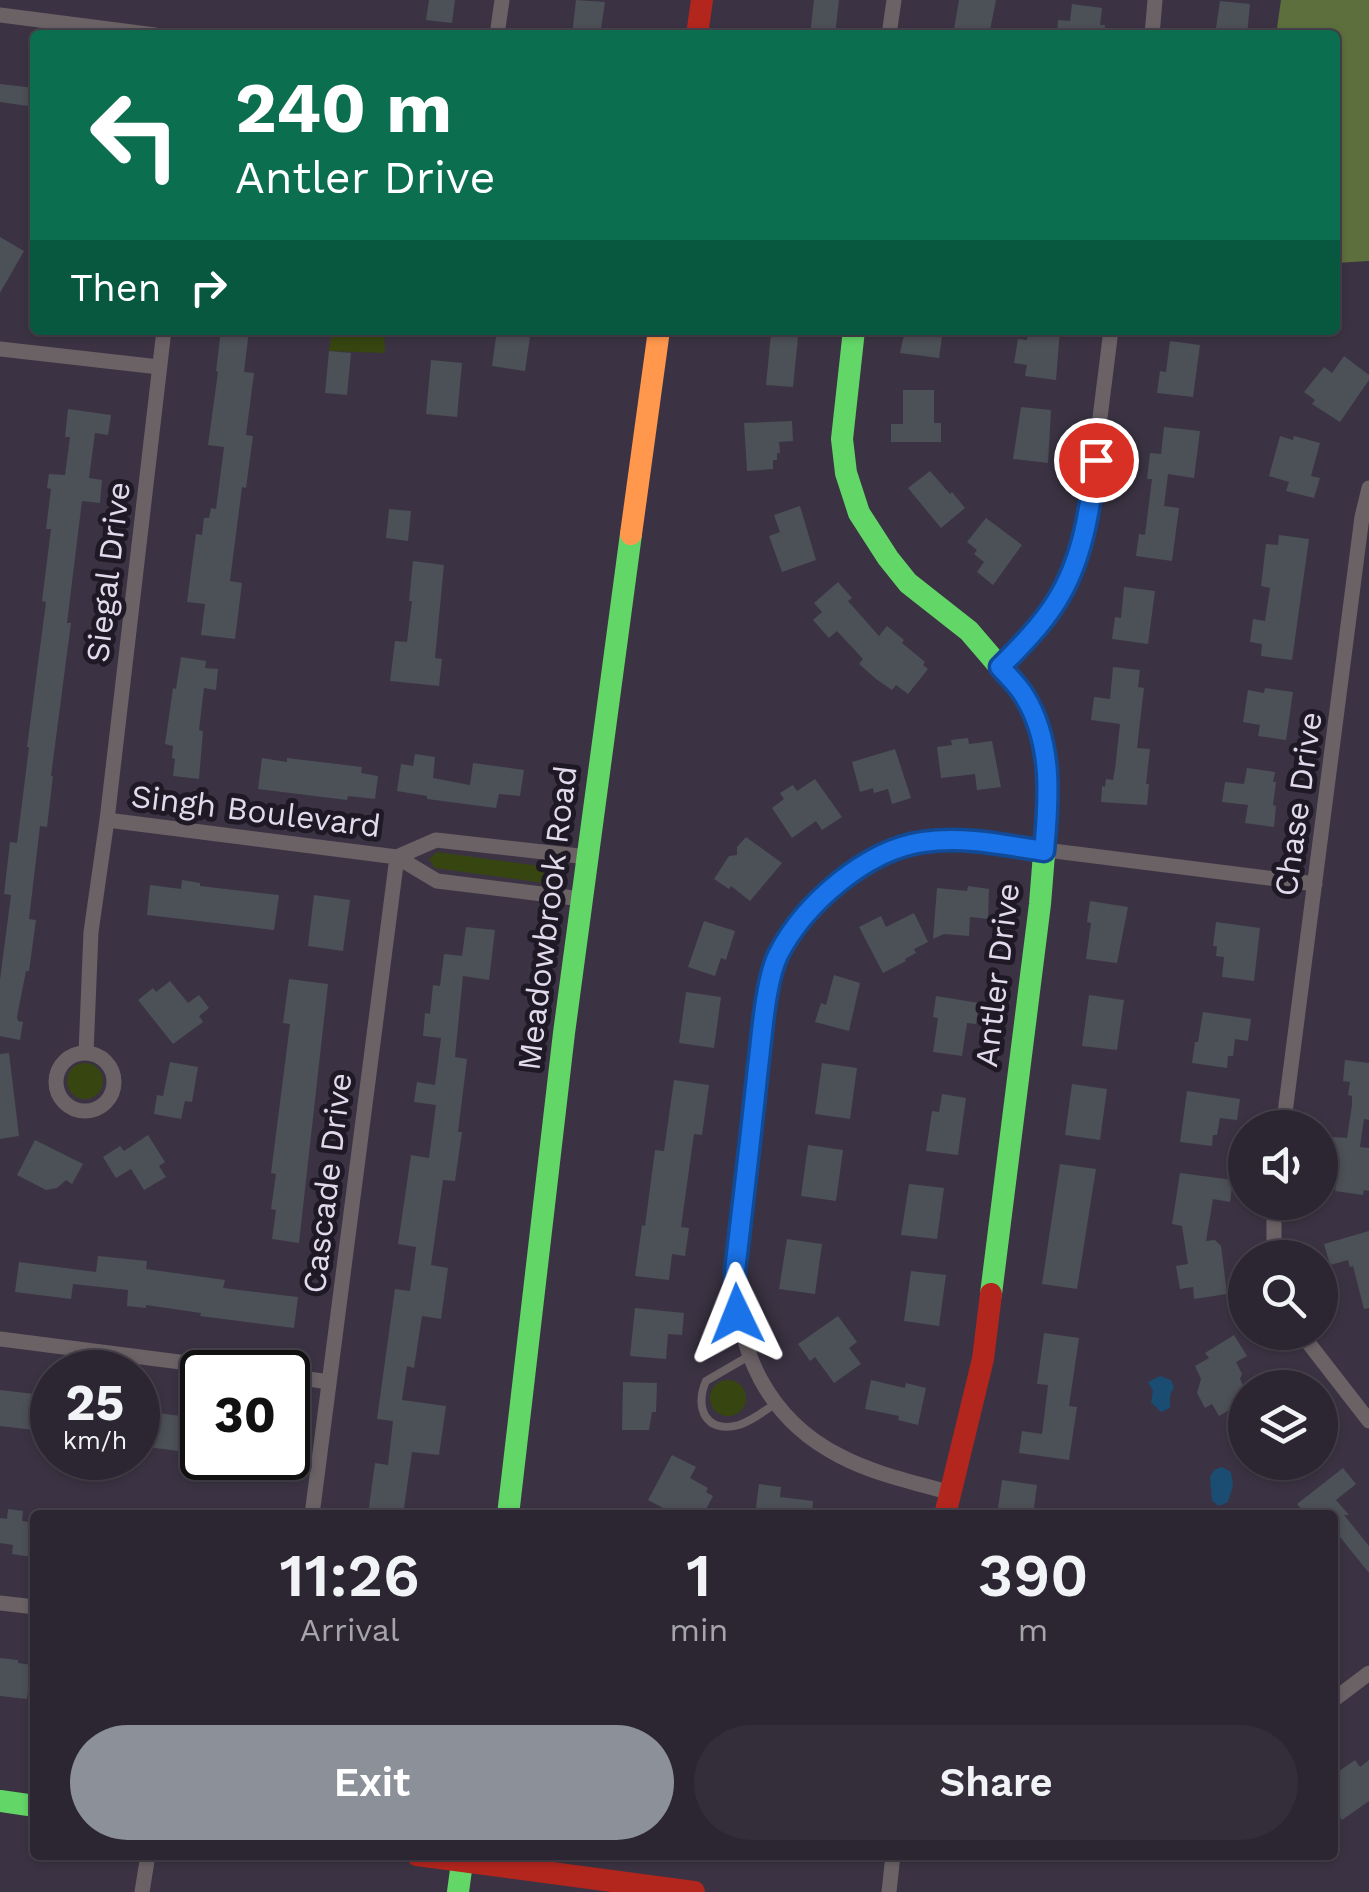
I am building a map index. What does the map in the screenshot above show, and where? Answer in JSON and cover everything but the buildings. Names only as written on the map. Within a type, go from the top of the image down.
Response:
[{"type":"street","points":[[498,30],[502,0]]},
{"type":"street","points":[[698,30],[702,0]]},
{"type":"street","points":[[891,30],[894,0]]},
{"type":"street","points":[[1152,30],[1154,0]]},
{"type":"street","points":[[0,15],[117,30]]},
{"type":"street","name":"Siegal Drive","points":[[86,1053],[91,932],[108,820],[163,335]]},
{"type":"street","name":"Meadowbrook Road","points":[[509,1510],[582,899],[658,335]]},
{"type":"street","name":"Antler Drive","points":[[853,335],[842,440],[846,472],[859,513],[908,582],[969,631],[1024,696],[1036,720],[1046,756],[1048,804],[1040,904],[983,1359],[948,1504]]},
{"type":"street","points":[[1000,667],[1026,642],[1057,601],[1086,530],[1110,335]]},
{"type":"street","points":[[0,349],[159,367]]},
{"type":"street","name":"Chase Drive","points":[[1285,1110],[1362,517],[1369,488]]},
{"type":"street","name":"Singh Boulevard","points":[[108,820],[396,857],[437,880],[582,899]]},
{"type":"street","points":[[948,1504],[842,1458],[799,1428],[776,1404],[749,1356],[737,1314],[735,1271],[766,1004],[777,957],[798,925],[848,874],[921,842],[959,839],[1315,884]]},
{"type":"street","name":"Singh Boulevard","points":[[396,857],[436,840],[588,857]]},
{"type":"street","name":"Cascade Drive","points":[[313,1510],[396,857]]},
{"type":"street","points":[[0,1339],[180,1362]]},
{"type":"street","points":[[1314,1350],[1369,1421]]},
{"type":"street","points":[[310,1379],[329,1382]]},
{"type":"street","points":[[0,1602],[30,1607]]},
{"type":"street","points":[[1338,1696],[1369,1673]]},
{"type":"street","points":[[0,1801],[30,1805]]},
{"type":"street","points":[[142,1892],[147,1860]]},
{"type":"street","points":[[458,1892],[463,1860]]},
{"type":"street","points":[[477,1860],[694,1892]]},
{"type":"street","points":[[888,1892],[892,1860]]},
{"type":"lane","points":[[749,1356],[706,1381],[701,1396],[704,1414],[717,1426],[736,1426],[776,1404]]},
{"type":"green space","points":[[1281,0],[1369,0],[1369,261],[1340,263],[1340,30],[1277,30]]},
{"type":"green space","points":[[331,335],[384,335],[385,353],[329,351]]},
{"type":"green space","points":[[437,852],[554,868],[560,877],[552,884],[435,868],[429,859]]},
{"type":"green space","points":[[85,1063],[98,1068],[103,1081],[98,1094],[85,1099],[72,1094],[67,1081],[72,1068]]},
{"type":"green space","points":[[728,1380],[741,1385],[746,1398],[741,1411],[728,1416],[715,1411],[710,1398],[715,1385]]},
{"type":"water","points":[[1160,1376],[1171,1380],[1174,1387],[1170,1408],[1161,1412],[1151,1402],[1153,1391],[1148,1382]]},
{"type":"water","points":[[1222,1467],[1228,1470],[1233,1486],[1228,1502],[1219,1506],[1212,1501],[1210,1477]]},
{"type":"traffic: fast","points":[[853,335],[842,439],[846,473],[859,513],[908,583],[969,631],[1024,695],[1046,756],[1048,804],[1040,904],[991,1294]]},
{"type":"traffic: fast","points":[[509,1510],[564,1033],[631,534]]},
{"type":"traffic: fast","points":[[0,1801],[30,1805]]},
{"type":"traffic: fast","points":[[458,1892],[462,1860]]},
{"type":"traffic: slow","points":[[631,534],[658,335]]},
{"type":"traffic: jam","points":[[698,30],[702,0]]},
{"type":"traffic: jam","points":[[946,1510],[983,1359],[991,1294]]},
{"type":"traffic: jam","points":[[454,1860],[694,1892]]},
{"type":"route","points":[[737,1314],[735,1271],[766,1004],[777,957],[798,925],[848,874],[900,848],[959,839],[1044,851],[1048,804],[1046,756],[1036,720],[1024,696],[1000,667],[1026,642],[1057,601],[1086,530],[1096,460]]}]
